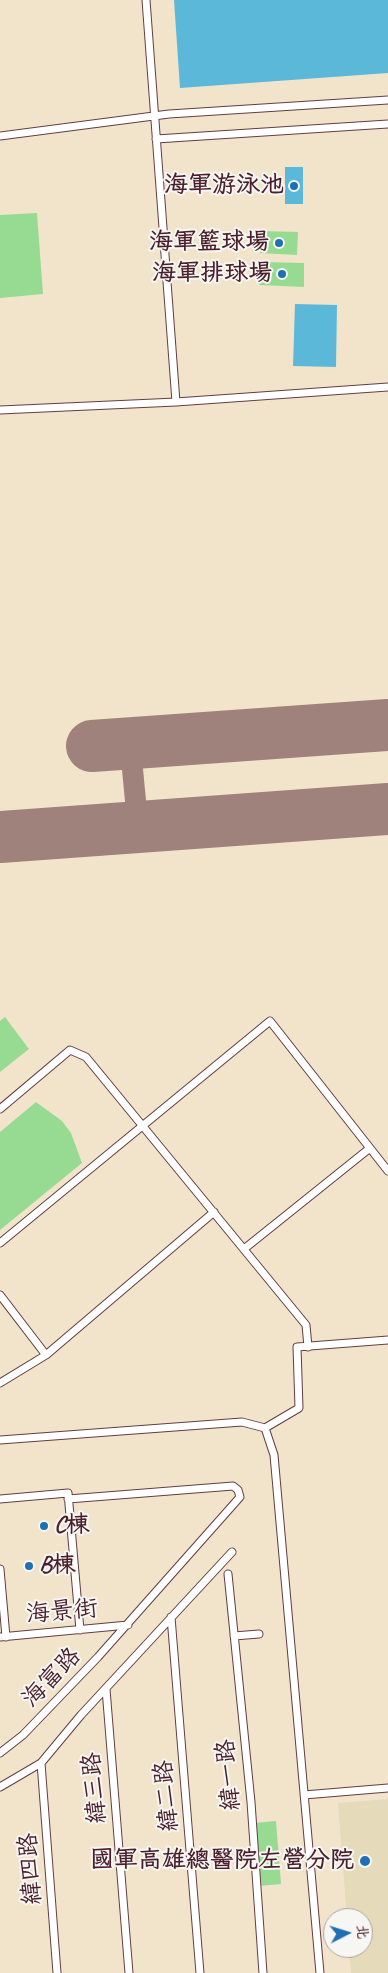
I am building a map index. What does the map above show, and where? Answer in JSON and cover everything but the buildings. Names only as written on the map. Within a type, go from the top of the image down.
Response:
[{"type":"street","points":[[146,0],[176,402]]},
{"type":"street","points":[[0,136],[154,117],[388,100]]},
{"type":"street","points":[[156,139],[388,124]]},
{"type":"street","points":[[0,410],[176,402],[388,387]]},
{"type":"street","points":[[0,1242],[270,1021],[388,1171]]},
{"type":"street","points":[[0,1109],[70,1050],[86,1057],[306,1325],[308,1347]]},
{"type":"street","points":[[244,1249],[370,1148]]},
{"type":"street","points":[[0,1383],[46,1355],[214,1212]]},
{"type":"street","points":[[0,1295],[46,1355]]},
{"type":"street","points":[[0,1310],[7,1305]]},
{"type":"street","points":[[0,1440],[242,1422],[265,1428],[299,1408],[297,1348],[388,1340]]},
{"type":"street","points":[[265,1428],[274,1455],[320,1973]]},
{"type":"street","name":"海富路","points":[[0,1753],[23,1735],[128,1625],[240,1497],[238,1490],[233,1486],[68,1496]]},
{"type":"street","points":[[0,1499],[68,1496],[80,1630]]},
{"type":"street","points":[[0,1787],[41,1763],[81,1715],[232,1552]]},
{"type":"street","points":[[0,1569],[3,1637]]},
{"type":"street","name":"緯一路","points":[[228,1574],[250,1802],[263,1973]]},
{"type":"street","name":"緯二路","points":[[171,1617],[200,1973]]},
{"type":"street","name":"海景街","points":[[3,1637],[128,1625]]},
{"type":"street","points":[[234,1636],[259,1634]]},
{"type":"street","name":"緯三路","points":[[106,1689],[129,1973]]},
{"type":"street","name":"緯四路","points":[[41,1763],[57,1973]]},
{"type":"street","points":[[304,1795],[388,1788]]},
{"type":"shaded area","name":"國軍高雄總醫院左營分院","points":[[388,1799],[388,1973],[351,1973],[350,1958],[373,1958],[373,1908],[346,1908],[338,1803]]},
{"type":"green space","points":[[37,213],[43,294],[0,298],[0,215]]},
{"type":"green space","name":"海軍籃球場","points":[[261,231],[298,232],[297,255],[260,253]]},
{"type":"green space","name":"海軍排球場","points":[[260,262],[304,263],[304,287],[259,285]]},
{"type":"green space","points":[[5,1017],[29,1049],[0,1072],[0,1021]]},
{"type":"green space","points":[[36,1102],[62,1121],[71,1133],[82,1163],[0,1230],[0,1132]]},
{"type":"green space","points":[[276,1821],[281,1884],[259,1886],[254,1823]]},
{"type":"water","points":[[174,0],[388,0],[388,73],[180,88]]},
{"type":"water","name":"海軍游泳池","points":[[285,167],[303,167],[303,204],[285,204]]},
{"type":"water","points":[[295,304],[337,305],[336,367],[293,366]]},
{"type":"taxiway","points":[[130,743],[138,827]]},
{"type":"runway","points":[[92,746],[388,725]]},
{"type":"runway","points":[[0,837],[388,809]]},
{"type":"place","name":"海軍游泳池","points":[[294,186]]},
{"type":"place","name":"海軍籃球場","points":[[279,243]]},
{"type":"place","name":"海軍排球場","points":[[282,274]]},
{"type":"place","name":"C棟","points":[[44,1526]]},
{"type":"place","name":"B棟","points":[[29,1566]]},
{"type":"place","name":"國軍高雄總醫院左營分院","points":[[365,1861]]}]
